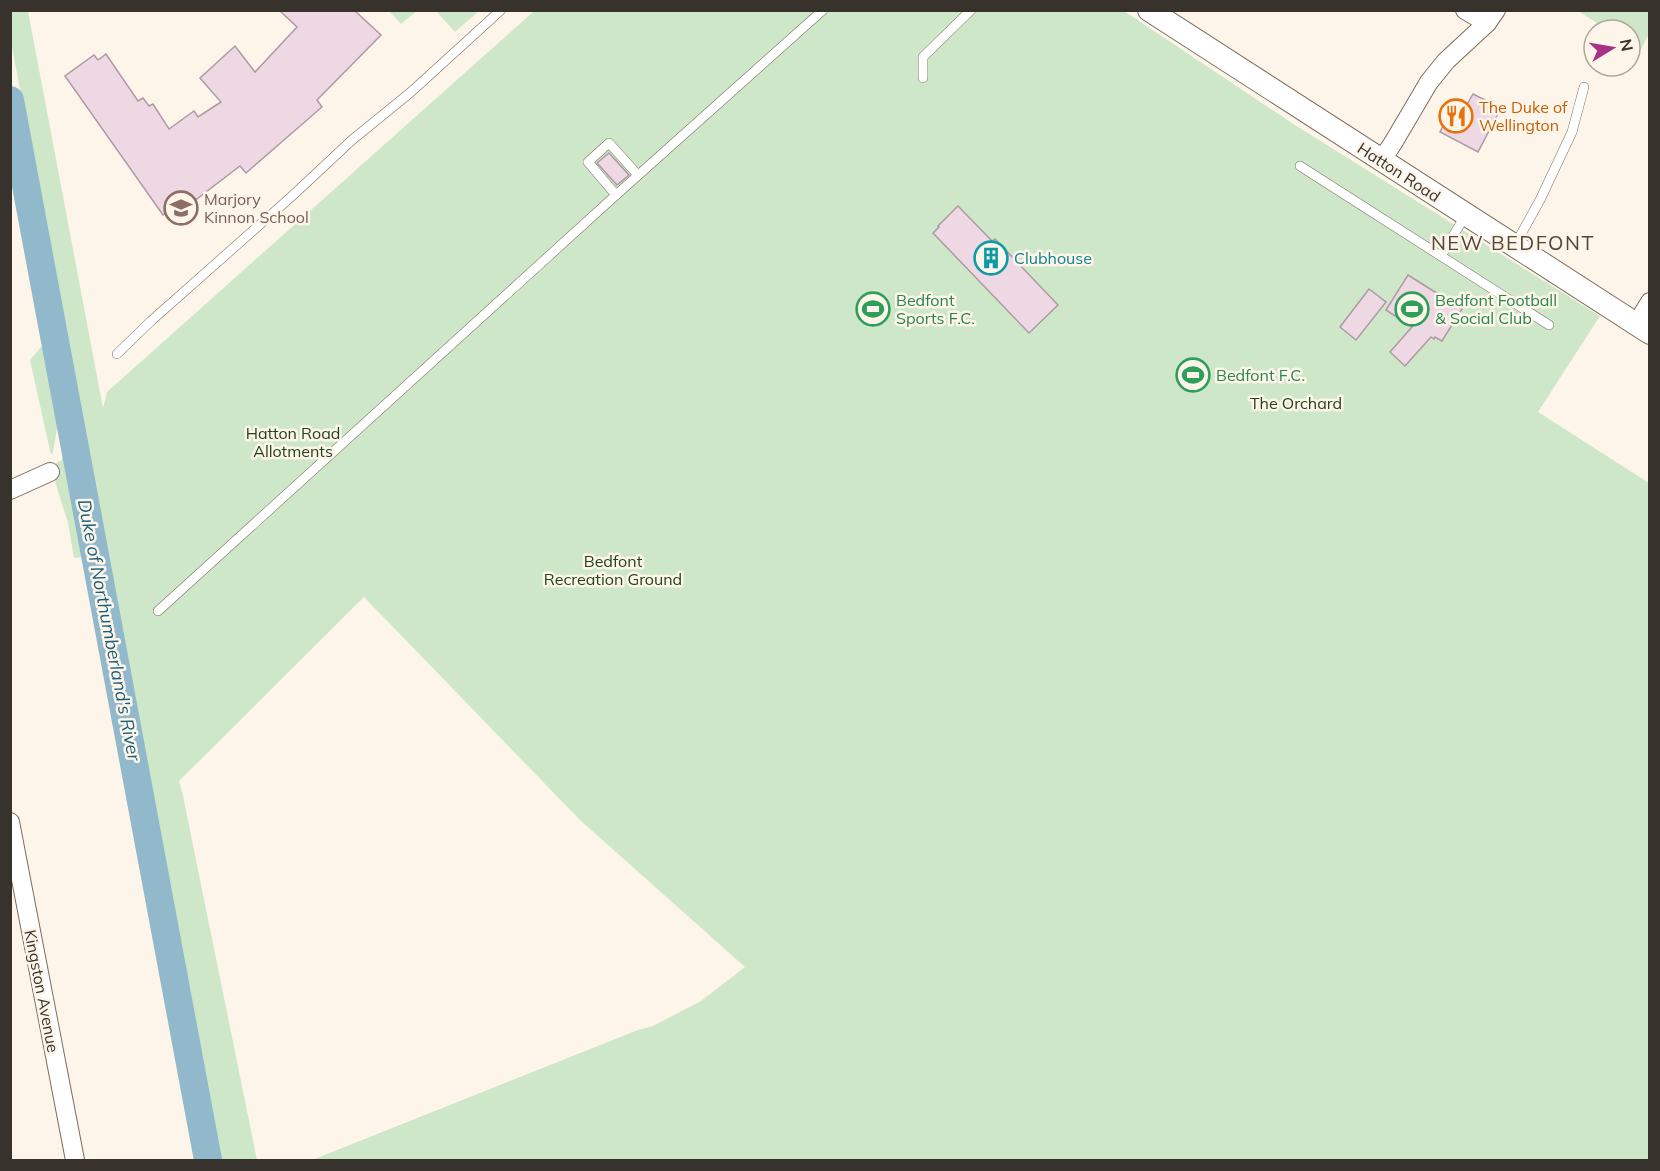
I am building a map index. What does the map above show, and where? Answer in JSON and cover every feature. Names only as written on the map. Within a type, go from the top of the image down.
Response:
[{"type":"street","name":"Hatton Road","points":[[1149,10],[1643,329]]},
{"type":"street","points":[[1465,10],[1491,17]]},
{"type":"street","points":[[1381,161],[1428,82],[1491,17]]},
{"type":"street","points":[[1643,329],[1650,302]]},
{"type":"street","points":[[10,490],[50,472]]},
{"type":"street","name":"Kingston Avenue","points":[[10,822],[14,867],[75,1161]]},
{"type":"lane","points":[[117,354],[352,140],[411,92],[501,10]]},
{"type":"lane","points":[[158,611],[823,10]]},
{"type":"lane","points":[[923,78],[923,57],[971,10]]},
{"type":"lane","points":[[1514,247],[1540,200],[1572,132],[1584,87]]},
{"type":"lane","points":[[616,195],[588,162],[609,143],[638,175]]},
{"type":"lane","points":[[1300,166],[1549,325]]},
{"type":"lane","points":[[1441,256],[1465,216]]},
{"type":"green space","points":[[10,11],[28,11],[103,408],[107,392],[534,11],[1124,11],[1295,125],[1600,316],[1538,412],[1649,483],[1649,1160],[312,1160],[653,1026],[701,1001],[745,967],[580,820],[364,597],[179,781],[257,1160],[218,1160],[191,995],[151,793],[11,42]]},
{"type":"green space","points":[[389,11],[417,11],[401,24]]},
{"type":"green space","points":[[436,11],[479,11],[455,32]]},
{"type":"green space","points":[[1578,11],[1649,11],[1649,34],[1642,47],[1642,18],[1589,18]]},
{"type":"green space","points":[[46,341],[60,422],[51,455],[30,360]]},
{"type":"green space","points":[[64,428],[89,557],[74,558],[68,523],[52,465],[62,460],[62,429]]},
{"type":"building","points":[[279,10],[354,10],[381,35],[317,100],[322,107],[246,173],[240,166],[181,211],[178,205],[163,215],[65,76],[94,55],[98,60],[106,54],[138,101],[143,98],[149,106],[153,104],[169,129],[194,111],[198,117],[221,102],[200,78],[235,46],[255,72],[297,27]]},
{"type":"building","points":[[1473,94],[1501,108],[1478,152],[1440,132],[1455,102],[1465,108]]},
{"type":"building","points":[[609,153],[629,175],[617,185],[597,163]]},
{"type":"building","name":"Clubhouse","points":[[958,206],[992,241],[995,239],[1058,305],[1029,333],[933,233]]},
{"type":"building","points":[[1408,275],[1462,309],[1442,341],[1431,337],[1405,366],[1390,352],[1412,327],[1386,310]]},
{"type":"building","points":[[1369,289],[1386,302],[1356,340],[1340,327]]},
{"type":"waterway","name":"Duke of Northumberland's River","points":[[10,100],[208,1160]]},
{"type":"place","name":"The Duke of Wellington","points":[[1456,116]]},
{"type":"place","name":"Marjory Kinnon School","points":[[181,208]]},
{"type":"place","name":"Clubhouse","points":[[991,258]]},
{"type":"place","name":"Bedfont Sports F.C.","points":[[873,309]]},
{"type":"place","name":"Bedfont Football & Social Club","points":[[1412,309]]},
{"type":"place","name":"Bedfont F.C.","points":[[1193,375]]},
{"type":"district","name":"NEW BEDFONT","points":[[1513,243]]},
{"type":"park label","name":"The Orchard","points":[[1296,403]]},
{"type":"park label","name":"Hatton Road Allotments","points":[[293,442]]},
{"type":"park label","name":"Bedfont Recreation Ground","points":[[613,570]]}]
